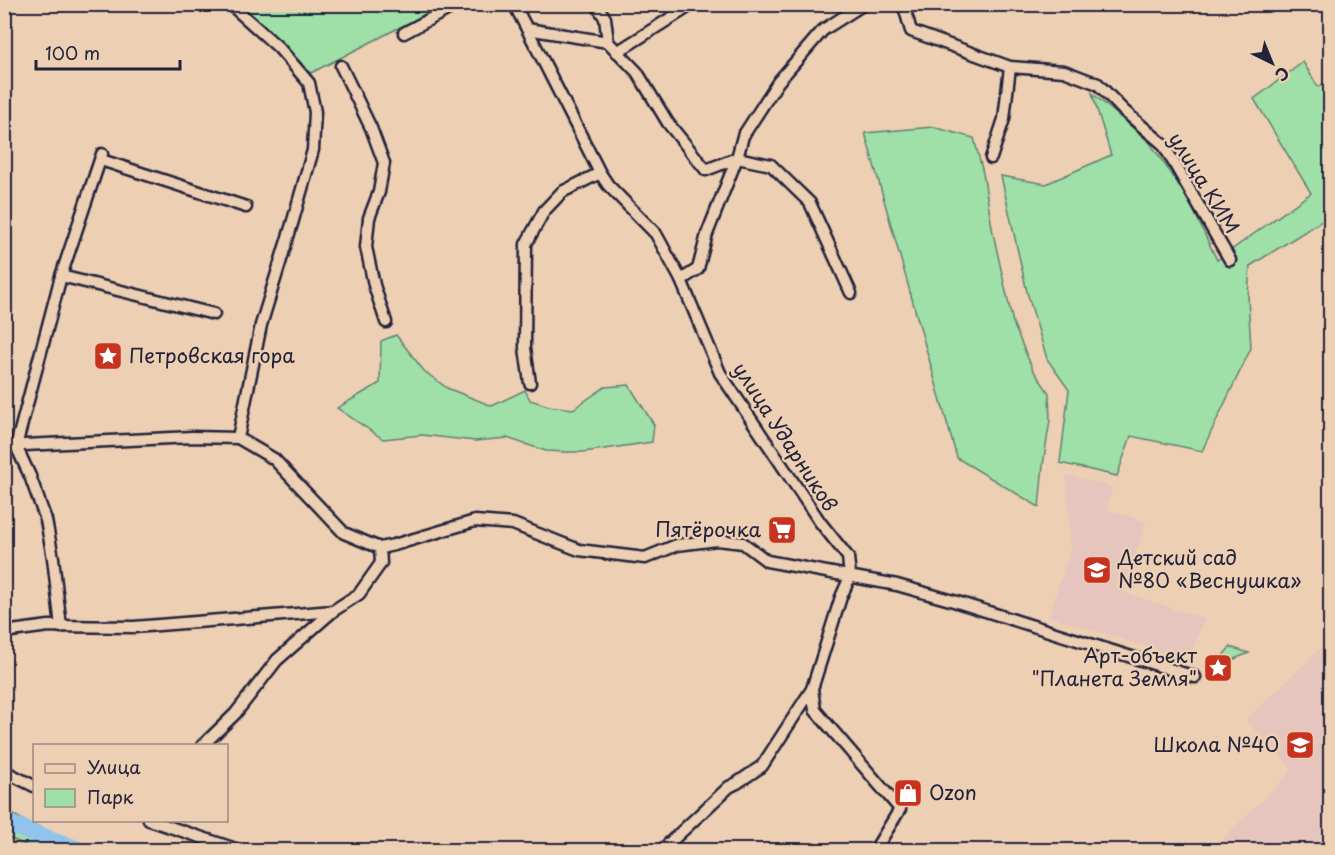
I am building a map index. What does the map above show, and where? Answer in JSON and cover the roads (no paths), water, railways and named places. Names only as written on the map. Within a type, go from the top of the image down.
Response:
[{"type":"street","points":[[230,4],[279,48],[309,83],[315,112],[313,150],[261,325],[238,438]]},
{"type":"street","points":[[404,33],[458,4]]},
{"type":"street","name":"улица Ударников","points":[[514,4],[600,173],[608,185],[656,234],[681,280],[720,373],[820,522],[848,557],[850,577]]},
{"type":"street","points":[[596,4],[605,18],[608,42],[637,72],[668,123],[706,170],[737,158],[771,165],[810,202],[851,293]]},
{"type":"street","points":[[617,52],[693,4]]},
{"type":"street","points":[[681,280],[698,269],[707,234],[737,158],[743,136],[778,82],[823,30],[864,4]]},
{"type":"street","name":"улица КИМ","points":[[905,6],[911,31],[1010,67],[1064,71],[1098,84],[1123,110],[1163,144],[1230,260]]},
{"type":"street","points":[[527,28],[608,42]]},
{"type":"street","points":[[341,66],[371,128],[384,163],[379,192],[369,218],[366,247],[374,285],[386,322]]},
{"type":"street","points":[[991,158],[1004,119],[1010,67]]},
{"type":"street","points":[[61,627],[46,520],[16,446],[61,276],[102,157],[246,207]]},
{"type":"street","points":[[530,383],[525,348],[526,244],[544,211],[562,192],[600,173]]},
{"type":"street","points":[[61,276],[214,314]]},
{"type":"street","points":[[4,446],[192,437],[238,438],[274,459],[344,532],[380,548],[475,521],[513,524],[579,550],[645,558],[677,545],[717,540],[743,543],[767,561],[897,585],[1195,677]]},
{"type":"street","points":[[204,744],[235,714],[277,660],[333,611],[359,594],[381,563],[380,548]]},
{"type":"street","points":[[662,850],[729,787],[762,766],[812,689],[841,597],[850,577]]},
{"type":"street","points":[[4,632],[49,626],[134,627],[333,611]]},
{"type":"street","points":[[812,689],[815,710],[900,809],[875,850]]},
{"type":"street","points":[[4,771],[33,786]]},
{"type":"street","points":[[155,822],[239,850]]},
{"type":"waterway","points":[[4,822],[78,850]]},
{"type":"place","name":"Петровская гора","points":[[108,356]]},
{"type":"place","name":"Пятёрочка","points":[[782,530]]},
{"type":"place","name":"Детский сад №80 «Веснушка»","points":[[1097,570]]},
{"type":"place","name":"Арт-объект \"Планета Земля\"","points":[[1218,668]]},
{"type":"place","name":"Школа №40","points":[[1300,745]]},
{"type":"place","name":"Ozon","points":[[908,793]]}]
